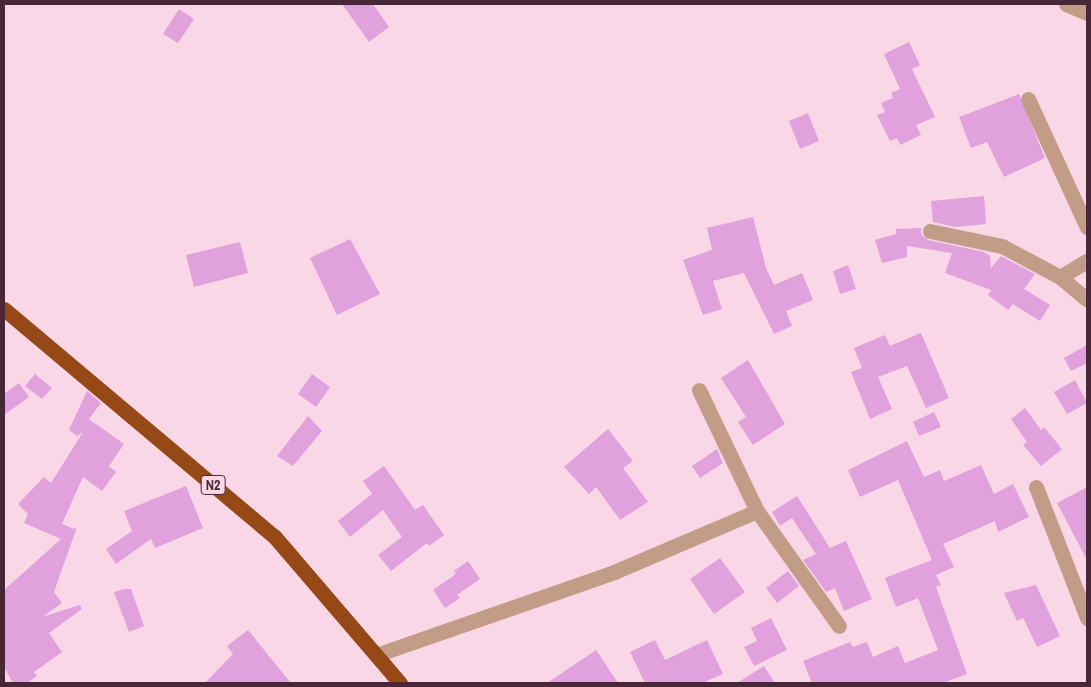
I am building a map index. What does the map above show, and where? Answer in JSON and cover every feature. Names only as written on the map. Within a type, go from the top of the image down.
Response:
[{"type":"highway","name":"N2","points":[[4,309],[274,536],[400,683]]},
{"type":"street","points":[[1066,4],[1087,13]]},
{"type":"street","points":[[1028,99],[1087,227]]},
{"type":"street","points":[[930,232],[1002,246],[1060,277],[1087,300]]},
{"type":"street","points":[[1060,277],[1087,261]]},
{"type":"street","points":[[698,390],[757,510],[839,626]]},
{"type":"street","points":[[1036,487],[1087,618]]},
{"type":"street","points":[[376,655],[614,572],[757,510]]},
{"type":"building","points":[[342,4],[373,4],[389,27],[369,42]]},
{"type":"building","points":[[179,9],[194,19],[178,43],[163,34]]},
{"type":"building","points":[[909,42],[920,65],[912,69],[935,117],[916,125],[921,135],[900,145],[897,138],[890,141],[877,115],[885,112],[881,103],[893,98],[891,93],[900,89],[884,54]]},
{"type":"building","points":[[1019,94],[1045,158],[1004,177],[987,142],[971,148],[959,117]]},
{"type":"building","points":[[808,113],[819,141],[800,149],[789,121]]},
{"type":"building","points":[[984,196],[986,224],[955,227],[933,222],[931,201]]},
{"type":"building","points":[[753,217],[766,268],[774,285],[802,273],[813,300],[786,311],[792,326],[774,334],[744,273],[713,281],[722,309],[703,315],[683,260],[712,250],[707,228]]},
{"type":"building","points":[[921,228],[921,234],[928,240],[984,252],[990,256],[991,268],[1001,256],[1035,274],[1024,289],[1050,305],[1040,321],[1013,304],[1008,310],[988,295],[991,290],[945,273],[952,253],[907,246],[907,257],[882,263],[875,240],[896,234],[896,229]]},
{"type":"building","points":[[350,239],[380,294],[337,315],[310,258]]},
{"type":"building","points":[[240,242],[248,273],[194,287],[186,255]]},
{"type":"building","points":[[848,265],[856,289],[840,294],[833,271]]},
{"type":"building","points":[[921,333],[949,398],[926,408],[907,366],[878,377],[892,409],[870,419],[851,372],[862,368],[854,348],[885,335],[890,346]]},
{"type":"building","points":[[1087,345],[1087,363],[1071,371],[1064,358]]},
{"type":"building","points":[[748,360],[785,424],[753,445],[738,422],[746,417],[721,378]]},
{"type":"building","points":[[35,374],[52,388],[42,399],[25,386]]},
{"type":"building","points":[[312,374],[330,387],[316,407],[298,394]]},
{"type":"building","points":[[1075,380],[1087,403],[1067,414],[1054,392]]},
{"type":"building","points":[[19,383],[29,397],[4,415],[4,394]]},
{"type":"building","points":[[87,391],[101,403],[89,419],[124,444],[109,466],[116,472],[102,491],[83,477],[62,524],[74,529],[77,527],[54,592],[62,603],[42,617],[80,605],[82,609],[49,633],[62,652],[34,672],[37,676],[27,683],[13,683],[4,667],[4,590],[61,539],[24,523],[28,514],[18,504],[44,477],[51,483],[83,432],[77,436],[69,430]]},
{"type":"building","points":[[1025,408],[1041,430],[1044,427],[1062,449],[1041,466],[1023,445],[1027,442],[1011,419]]},
{"type":"building","points":[[934,412],[941,427],[919,436],[913,422]]},
{"type":"building","points":[[308,416],[322,431],[293,466],[277,456]]},
{"type":"building","points":[[608,429],[633,461],[623,468],[648,502],[620,520],[596,487],[589,494],[564,467]]},
{"type":"building","points":[[907,441],[924,477],[940,470],[944,481],[981,465],[994,494],[1013,484],[1029,517],[998,532],[995,521],[943,544],[954,567],[936,575],[941,585],[936,587],[967,674],[943,683],[812,683],[803,661],[850,642],[853,647],[867,642],[873,657],[898,646],[905,663],[938,650],[918,598],[896,607],[885,578],[932,560],[898,480],[860,497],[848,470]]},
{"type":"building","points":[[717,449],[723,463],[700,478],[692,466]]},
{"type":"building","points":[[384,466],[415,510],[423,505],[444,535],[429,546],[427,543],[391,571],[378,555],[402,537],[383,510],[350,537],[338,521],[372,494],[363,481]]},
{"type":"building","points":[[186,486],[203,528],[155,548],[151,539],[116,564],[106,549],[132,531],[124,511]]},
{"type":"building","points":[[1087,487],[1087,560],[1057,503]]},
{"type":"building","points":[[797,496],[830,548],[846,541],[872,599],[844,611],[835,588],[826,592],[803,560],[816,554],[792,518],[780,526],[772,512]]},
{"type":"building","points":[[720,558],[745,592],[714,614],[690,579]]},
{"type":"building","points":[[468,561],[480,579],[457,595],[460,598],[445,608],[433,590],[456,574],[454,571]]},
{"type":"building","points":[[788,571],[799,586],[777,603],[766,588]]},
{"type":"building","points":[[1036,585],[1060,636],[1037,647],[1023,618],[1017,621],[1004,593]]},
{"type":"building","points":[[131,589],[144,626],[129,632],[114,592]]},
{"type":"building","points":[[771,618],[787,650],[754,666],[744,647],[757,641],[751,628]]},
{"type":"building","points":[[248,630],[291,683],[205,683],[233,654],[227,646]]},
{"type":"building","points":[[655,640],[665,660],[707,640],[723,674],[702,683],[645,683],[630,652]]},
{"type":"building","points":[[596,650],[618,683],[547,683]]},
{"type":"building","points":[[764,666],[775,683],[737,683]]}]
